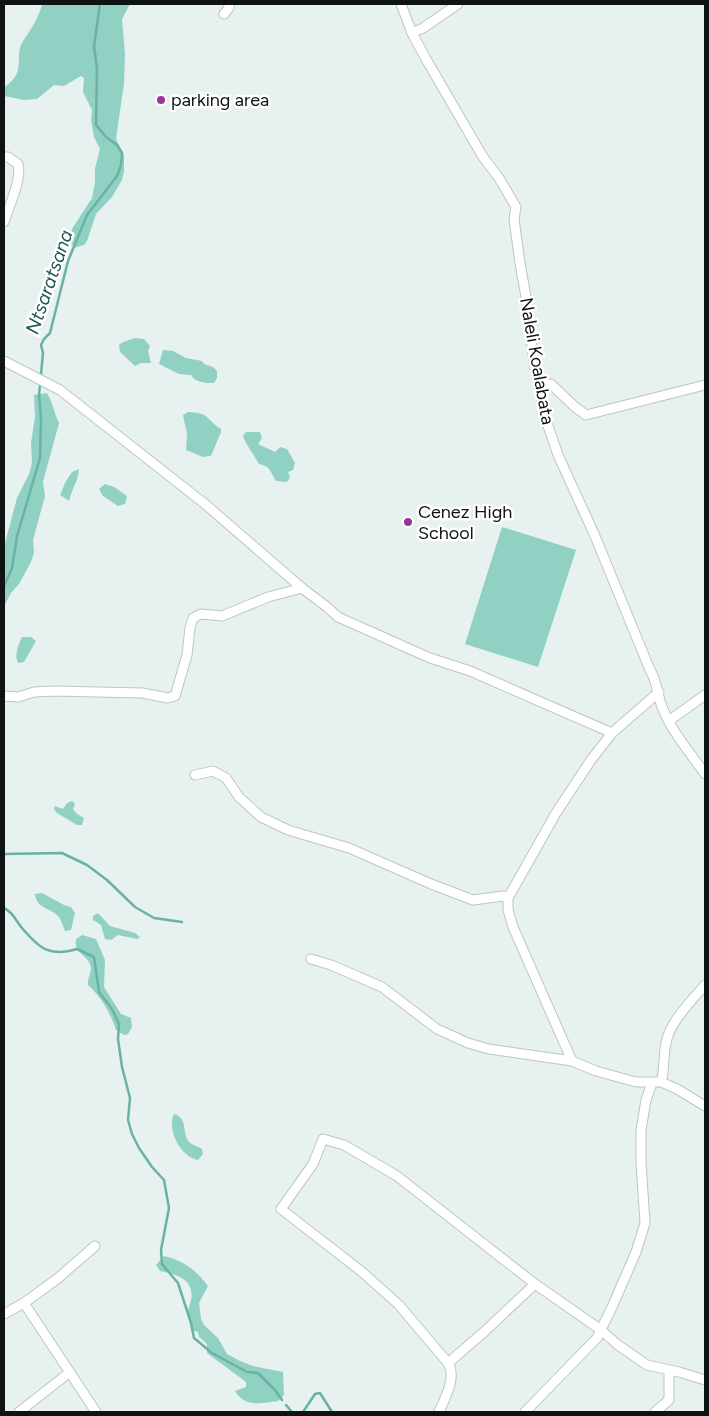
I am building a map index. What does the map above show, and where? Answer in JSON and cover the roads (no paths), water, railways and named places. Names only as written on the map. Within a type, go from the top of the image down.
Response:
[{"type":"street","points":[[224,14],[230,4]]},
{"type":"street","name":"Naleli Koalabata","points":[[401,4],[412,33],[474,141],[516,207],[514,218],[518,253],[538,384],[546,420],[558,455],[595,536],[655,678],[660,703],[680,741],[705,774]]},
{"type":"street","points":[[412,33],[423,28],[458,4]]},
{"type":"street","points":[[4,157],[8,157],[18,164],[19,169],[4,222]]},
{"type":"street","points":[[4,360],[60,390],[204,504],[338,617],[430,658],[470,671],[612,733]]},
{"type":"street","points":[[538,384],[551,384],[586,415],[705,386]]},
{"type":"street","points":[[4,696],[18,697],[34,692],[56,691],[142,693],[168,698],[175,696],[187,655],[193,618],[200,614],[222,616],[268,597],[302,588]]},
{"type":"street","points":[[572,1062],[513,927],[508,910],[508,898],[556,814],[591,760],[612,733],[659,692]]},
{"type":"street","points":[[670,720],[705,695]]},
{"type":"street","points":[[194,775],[213,771],[226,778],[240,797],[261,817],[288,830],[349,848],[473,900],[503,896],[508,898]]},
{"type":"street","points":[[311,959],[331,965],[382,987],[437,1029],[468,1044],[572,1062],[636,1082],[652,1084],[661,1082],[677,1089],[705,1106]]},
{"type":"street","points":[[661,1082],[665,1070],[666,1044],[670,1029],[705,985]]},
{"type":"street","points":[[526,1412],[597,1338],[636,1252],[645,1222],[641,1130],[646,1100],[652,1084]]},
{"type":"street","points":[[439,1412],[452,1378],[452,1368],[399,1305],[360,1271],[281,1209],[313,1164],[323,1139],[344,1145],[397,1176],[535,1284],[648,1365],[705,1380]]},
{"type":"street","points":[[4,1314],[24,1303],[57,1279],[95,1246]]},
{"type":"street","points":[[448,1363],[535,1284]]},
{"type":"street","points":[[24,1303],[96,1412]]},
{"type":"street","points":[[655,1412],[669,1400],[670,1371]]},
{"type":"street","points":[[19,1412],[70,1372]]},
{"type":"waterway","name":"Ntsaratsana","points":[[4,586],[12,568],[17,536],[40,458],[41,419],[39,395],[43,353],[41,345],[50,333],[68,261],[87,215],[117,176],[121,165],[122,153],[117,145],[106,137],[96,125],[97,68],[94,46],[100,4]]},
{"type":"waterway","points":[[4,854],[62,853],[87,865],[107,880],[135,907],[154,918],[182,922]]},
{"type":"waterway","points":[[4,908],[12,914],[22,928],[40,946],[59,952],[77,949],[94,957],[99,992],[112,1009],[119,1024],[118,1039],[122,1067],[130,1098],[128,1120],[132,1134],[152,1167],[164,1180],[169,1208],[161,1250],[162,1264],[178,1283],[194,1338],[212,1353],[247,1372],[258,1373],[282,1400]]},
{"type":"waterway","points":[[303,1412],[315,1394],[320,1393],[332,1412]]},
{"type":"waterway","points":[[286,1405],[292,1412]]},
{"type":"place","name":"parking area","points":[[161,100]]},
{"type":"place","name":"Cenez High School","points":[[408,522]]}]
